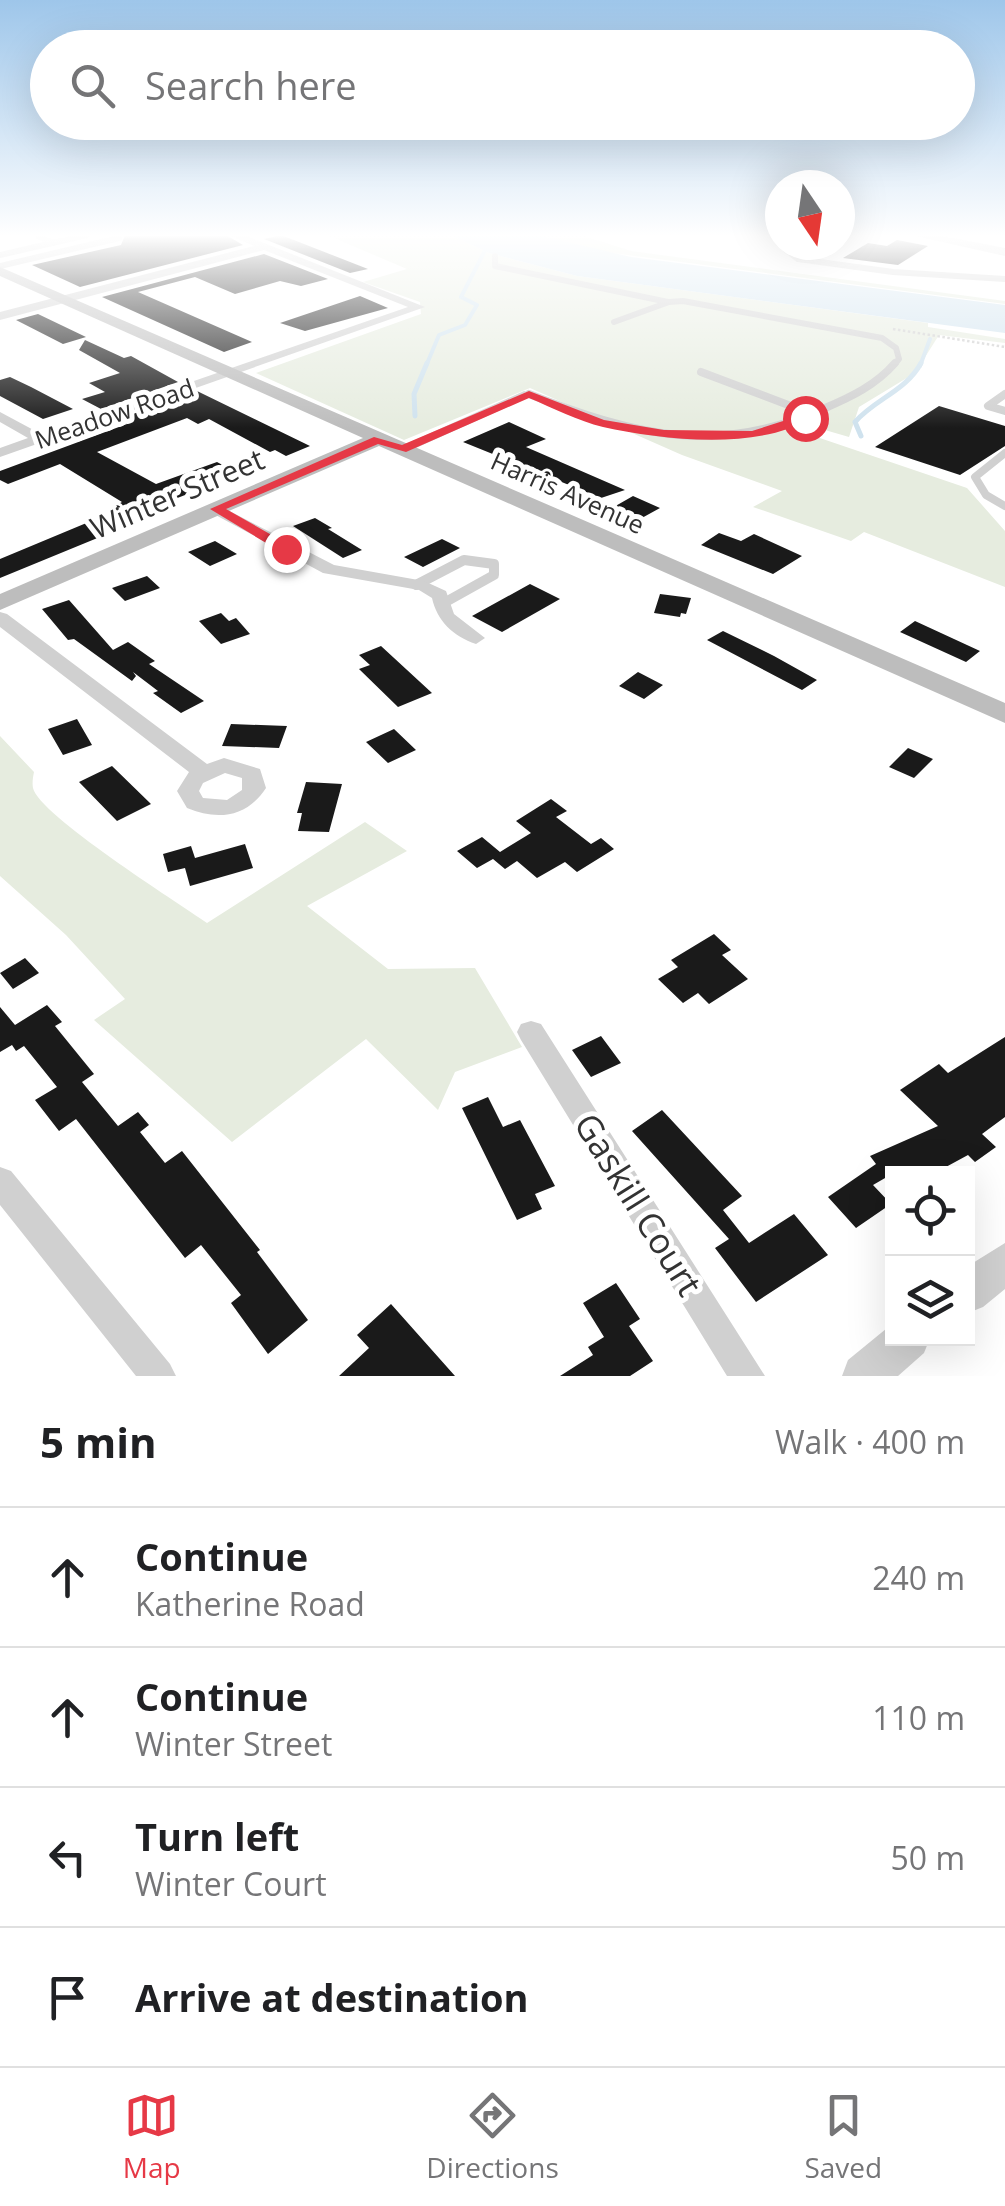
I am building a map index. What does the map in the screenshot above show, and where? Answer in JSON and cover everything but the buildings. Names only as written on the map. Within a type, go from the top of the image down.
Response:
[{"type":"main road","name":"Harris Avenue","points":[[61,300],[1005,714]]},
{"type":"main road","name":"Winter Street","points":[[0,603],[378,439]]},
{"type":"street","points":[[0,316],[64,299]]},
{"type":"street","name":"Meadow Road","points":[[0,453],[419,307],[399,299]]},
{"type":"street","points":[[402,450],[529,394]]},
{"type":"street","points":[[0,416],[40,439]]},
{"type":"street","points":[[216,509],[330,569],[416,585],[440,596],[445,616],[476,638]]},
{"type":"street","points":[[0,618],[202,772]]},
{"type":"street","name":"Gaskill Court","points":[[531,1032],[747,1376]]},
{"type":"street","points":[[0,1181],[158,1376]]},
{"type":"street","points":[[975,1287],[1005,1263]]},
{"type":"lane","points":[[529,394],[602,423],[664,434],[753,435],[812,414],[879,379],[899,359],[896,348],[882,338],[852,330],[656,299]]},
{"type":"lane","points":[[614,322],[669,302]]},
{"type":"lane","points":[[701,372],[812,414]]},
{"type":"lane","points":[[1005,394],[988,406],[1005,410]]},
{"type":"lane","points":[[1005,452],[975,477],[986,495],[1005,506]]},
{"type":"lane","points":[[416,585],[463,560],[486,559],[494,564],[494,575],[442,604]]},
{"type":"shaded area","points":[[412,299],[750,299],[928,323],[928,327],[1005,339],[1005,343],[939,335],[915,373],[859,407],[849,437],[818,428],[808,434],[967,488],[1005,531],[1005,587],[864,532],[851,541],[753,507],[782,491],[682,455],[530,388],[404,440],[256,373],[421,314],[420,302]]},
{"type":"shaded area","points":[[968,299],[992,299],[1005,304]]},
{"type":"shaded area","points":[[0,736],[34,772],[33,788],[58,818],[207,923],[365,822],[407,851],[307,906],[388,969],[475,968],[522,1047],[455,1072],[438,1110],[366,1039],[232,1142],[94,1020],[125,999],[66,935],[0,876]]},
{"type":"water","points":[[751,299],[960,299],[1005,305],[1005,333]]},
{"type":"waterway","points":[[426,366],[439,335],[465,325],[477,305],[465,299]]},
{"type":"waterway","points":[[920,366],[930,339]]},
{"type":"waterway","points":[[415,416],[414,394],[427,363]]},
{"type":"waterway","points":[[861,436],[855,422],[907,381],[921,363]]},
{"type":"route","points":[[286,549],[216,509],[378,439],[402,450],[529,394],[602,423],[664,434],[753,435],[805,418]]}]
